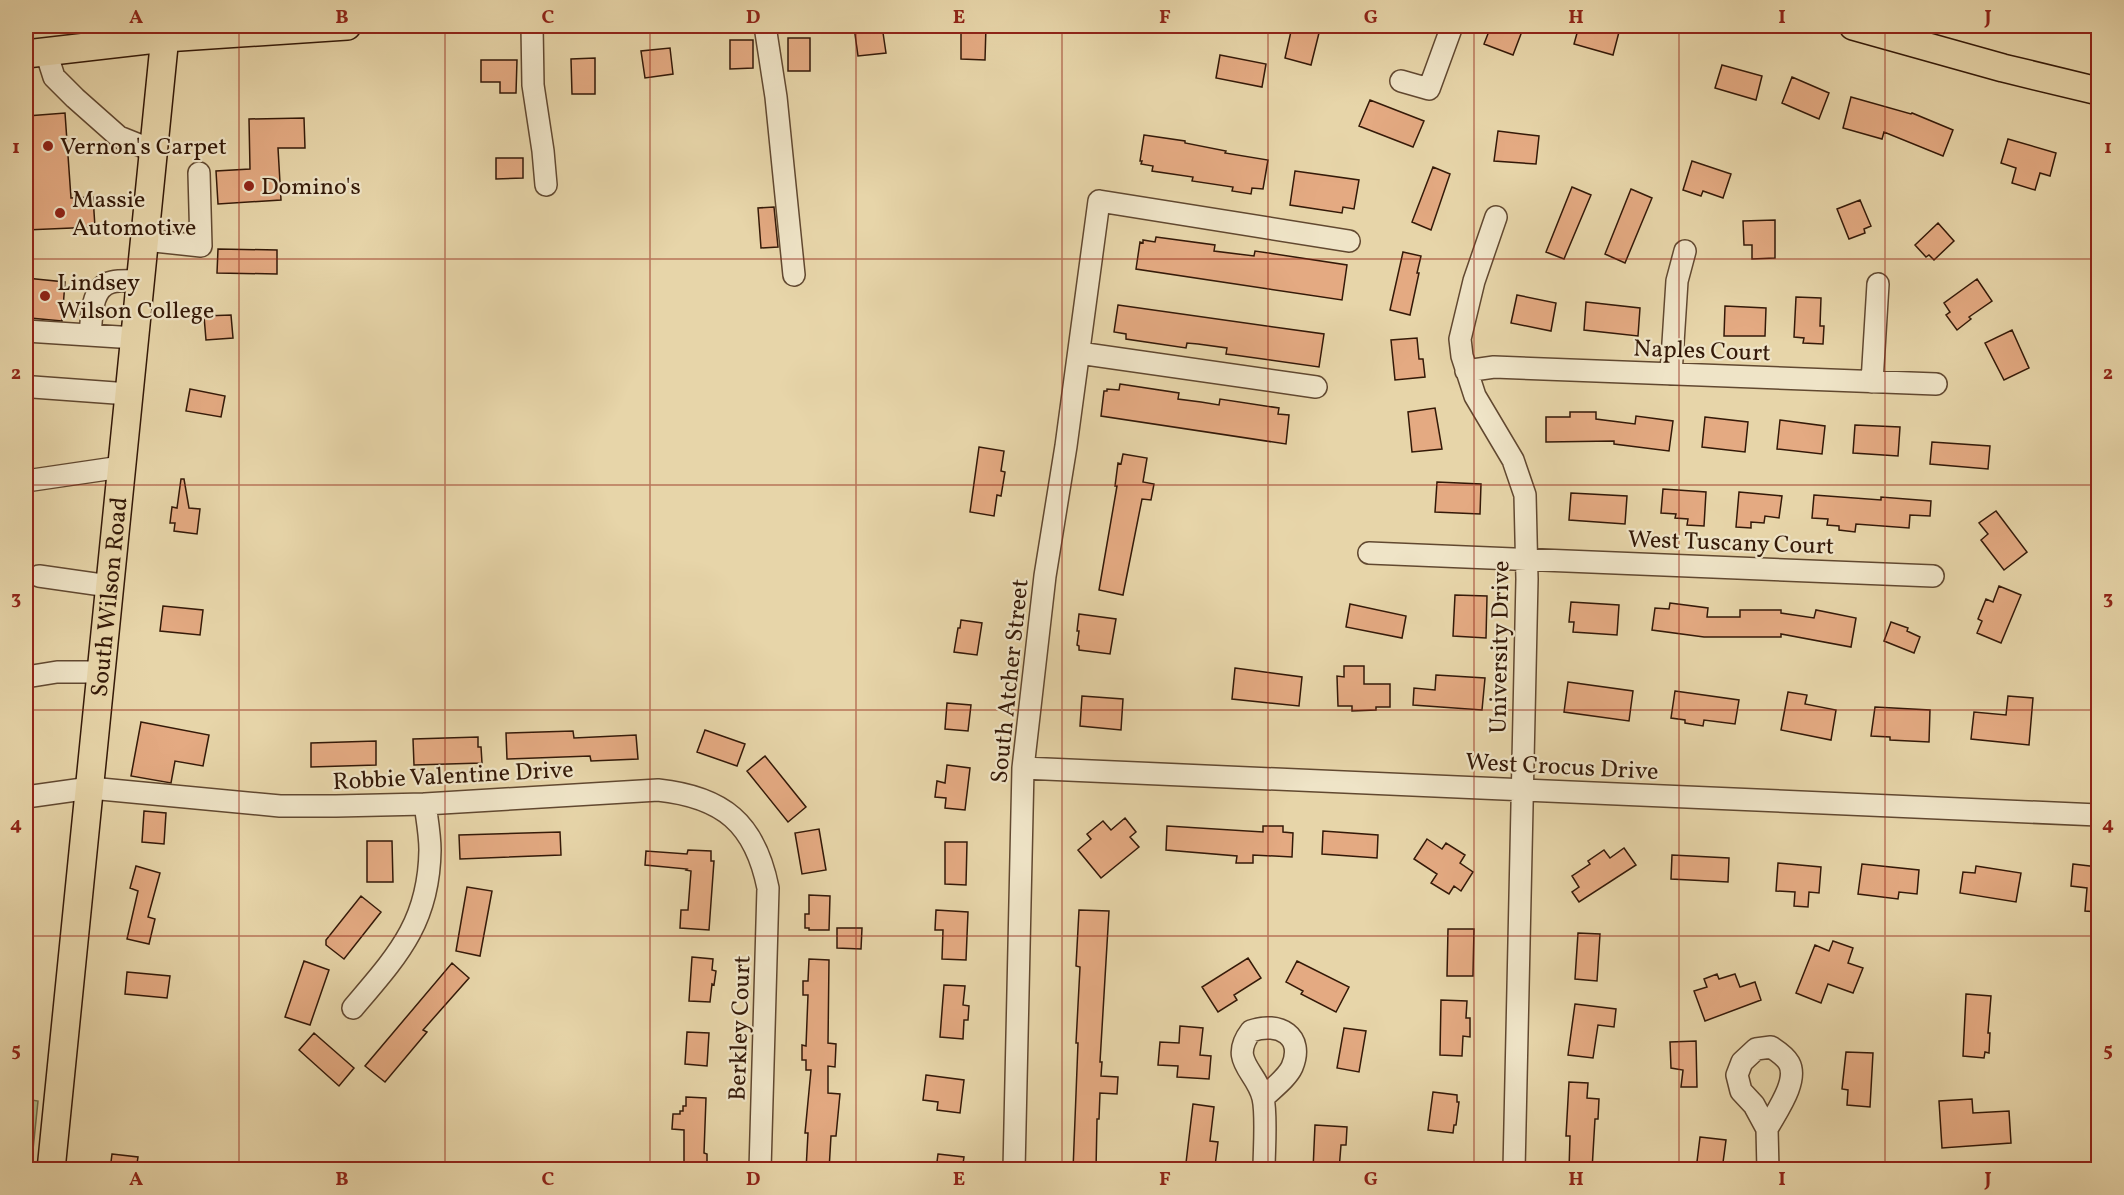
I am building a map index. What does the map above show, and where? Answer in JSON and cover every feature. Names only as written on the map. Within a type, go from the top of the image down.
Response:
[{"type":"main road","points":[[36,53],[166,32],[347,26]]},
{"type":"main road","points":[[1853,26],[2003,68],[2098,91]]},
{"type":"main road","name":"South Wilson Road","points":[[51,1170],[166,32]]},
{"type":"street","points":[[532,26],[533,85],[546,185]]},
{"type":"street","points":[[765,26],[789,205],[794,275]]},
{"type":"street","points":[[1401,81],[1429,89],[1452,26]]},
{"type":"street","points":[[36,53],[54,77],[119,137],[154,151]]},
{"type":"street","points":[[145,240],[201,246],[199,172]]},
{"type":"street","name":"South Atcher Street","points":[[1014,1170],[1023,768],[1045,576],[1066,446],[1099,201],[1349,241]]},
{"type":"street","name":"University Drive","points":[[1496,217],[1474,281],[1460,339],[1466,371],[1475,396],[1513,460],[1525,495],[1523,790],[1514,1170]]},
{"type":"street","points":[[1671,374],[1677,281],[1685,251]]},
{"type":"street","points":[[90,335],[94,300],[100,288],[111,282],[141,281]]},
{"type":"street","points":[[1872,382],[1878,284]]},
{"type":"street","points":[[26,331],[135,338]]},
{"type":"street","points":[[1078,352],[1316,387]]},
{"type":"street","name":"Naples Court","points":[[1466,371],[1494,367],[1936,384]]},
{"type":"street","points":[[33,387],[129,394]]},
{"type":"street","points":[[26,482],[122,467]]},
{"type":"street","name":"West Tuscany Court","points":[[1370,553],[1933,576]]},
{"type":"street","points":[[39,576],[109,586]]},
{"type":"street","points":[[26,676],[57,672],[100,672]]},
{"type":"street","name":"West Crocus Drive","points":[[1023,768],[2098,815]]},
{"type":"street","name":"Robbie Valentine Drive","points":[[26,797],[90,788],[280,806],[425,804],[658,790],[679,792],[700,797],[717,806],[745,830],[760,859],[768,888]]},
{"type":"street","points":[[353,1008],[404,946],[420,913],[430,850],[425,804]]},
{"type":"street","name":"Berkley Court","points":[[760,1170],[768,888]]},
{"type":"street","points":[[1263,1098],[1264,1170]]},
{"type":"street","points":[[1767,1129],[1768,1170]]},
{"type":"green space","points":[[26,1099],[38,1101],[31,1169],[26,1169]]},
{"type":"building","points":[[882,26],[886,53],[858,56],[854,27]]},
{"type":"building","points":[[961,26],[986,26],[985,60],[961,59]]},
{"type":"building","points":[[1491,26],[1524,26],[1513,55],[1484,44]]},
{"type":"building","points":[[1579,26],[1596,26],[1619,32],[1613,55],[1574,44]]},
{"type":"building","points":[[1292,27],[1319,33],[1311,65],[1285,58]]},
{"type":"building","points":[[788,38],[810,38],[810,71],[788,71]]},
{"type":"building","points":[[730,40],[753,40],[753,68],[730,69]]},
{"type":"building","points":[[670,48],[673,74],[645,78],[641,51]]},
{"type":"building","points":[[1220,55],[1266,64],[1262,87],[1216,78]]},
{"type":"building","points":[[595,58],[595,94],[572,94],[571,59]]},
{"type":"building","points":[[481,60],[517,60],[516,93],[500,93],[500,82],[481,82]]},
{"type":"building","points":[[1722,65],[1762,76],[1756,100],[1715,88]]},
{"type":"building","points":[[1792,77],[1829,93],[1819,119],[1782,103]]},
{"type":"building","points":[[1851,97],[1912,113],[1953,130],[1943,156],[1884,132],[1882,139],[1843,128]]},
{"type":"building","points":[[1370,100],[1424,121],[1413,147],[1359,126]]},
{"type":"building","points":[[65,113],[71,198],[93,197],[95,227],[26,230],[26,200],[33,200],[27,116]]},
{"type":"building","points":[[304,118],[305,148],[278,148],[281,200],[218,204],[216,171],[250,169],[249,119]]},
{"type":"building","points":[[1498,131],[1539,136],[1536,164],[1494,161]]},
{"type":"building","points":[[1144,135],[1185,141],[1185,143],[1226,151],[1225,153],[1268,160],[1263,189],[1252,188],[1251,194],[1232,191],[1233,187],[1192,181],[1193,177],[1152,171],[1153,166],[1141,164],[1142,161],[1140,161]]},
{"type":"building","points":[[2008,139],[2056,153],[2050,176],[2040,173],[2035,190],[2012,183],[2016,168],[2001,163]]},
{"type":"building","points":[[496,158],[523,158],[523,178],[496,179]]},
{"type":"building","points":[[1692,161],[1731,174],[1723,198],[1703,191],[1701,196],[1683,190]]},
{"type":"building","points":[[1433,167],[1450,174],[1431,230],[1412,222]]},
{"type":"building","points":[[1295,171],[1359,180],[1354,209],[1343,207],[1342,213],[1290,205]]},
{"type":"building","points":[[1572,187],[1591,195],[1564,259],[1546,252]]},
{"type":"building","points":[[1631,189],[1652,198],[1625,263],[1605,254]]},
{"type":"building","points":[[1860,200],[1871,226],[1864,229],[1865,233],[1849,239],[1837,209]]},
{"type":"building","points":[[774,207],[778,247],[761,248],[758,208]]},
{"type":"building","points":[[1775,220],[1775,258],[1752,259],[1752,245],[1744,245],[1743,221]]},
{"type":"building","points":[[1938,223],[1954,241],[1934,260],[1929,255],[1926,257],[1915,245]]},
{"type":"building","points":[[1156,237],[1215,245],[1214,251],[1254,256],[1255,251],[1347,265],[1342,300],[1136,269],[1140,242],[1143,243],[1143,240],[1155,242]]},
{"type":"building","points":[[218,249],[277,250],[277,274],[217,273]]},
{"type":"building","points":[[1403,252],[1421,256],[1410,315],[1390,310]]},
{"type":"building","name":"Lindsey Wilson College","points":[[26,278],[65,282],[62,321],[30,318],[31,311],[26,311]]},
{"type":"building","points":[[1977,279],[1992,301],[1969,317],[1971,319],[1957,330],[1946,315],[1950,312],[1944,303]]},
{"type":"building","points":[[1517,295],[1556,303],[1551,331],[1511,323]]},
{"type":"building","points":[[1796,297],[1821,298],[1820,326],[1824,326],[1823,344],[1803,343],[1804,338],[1794,337]]},
{"type":"building","points":[[1586,302],[1640,308],[1638,336],[1584,330]]},
{"type":"building","points":[[1118,305],[1324,334],[1319,367],[1226,354],[1227,348],[1187,343],[1186,348],[1126,339],[1126,334],[1114,332]]},
{"type":"building","points":[[1725,306],[1766,308],[1765,336],[1724,336]]},
{"type":"building","points":[[231,315],[233,338],[206,340],[204,316]]},
{"type":"building","points":[[2012,330],[2029,368],[2004,380],[1985,343]]},
{"type":"building","points":[[1417,338],[1419,359],[1423,359],[1425,377],[1395,380],[1391,340]]},
{"type":"building","points":[[1120,384],[1179,393],[1178,399],[1219,405],[1220,399],[1279,408],[1278,414],[1289,415],[1286,444],[1101,416],[1104,391],[1119,390]]},
{"type":"building","points":[[190,389],[225,396],[221,417],[186,411]]},
{"type":"building","points":[[1435,408],[1442,449],[1412,452],[1408,412]]},
{"type":"building","points":[[1570,412],[1596,412],[1596,419],[1635,424],[1636,416],[1673,421],[1669,451],[1614,444],[1614,441],[1546,442],[1546,417],[1570,417]]},
{"type":"building","points":[[1705,417],[1748,422],[1745,452],[1702,447]]},
{"type":"building","points":[[1780,420],[1825,426],[1822,454],[1777,449]]},
{"type":"building","points":[[1855,425],[1900,427],[1898,456],[1853,453]]},
{"type":"building","points":[[1932,442],[1990,446],[1988,469],[1930,464]]},
{"type":"building","points":[[979,447],[1004,451],[1001,471],[1005,472],[1001,496],[997,495],[994,516],[970,512]]},
{"type":"building","points":[[1123,454],[1147,458],[1143,482],[1154,484],[1151,500],[1142,499],[1123,595],[1099,590],[1117,486],[1115,486],[1118,463],[1121,464]]},
{"type":"building","points":[[181,479],[184,479],[189,508],[200,509],[197,534],[174,531],[175,523],[170,523],[172,507],[177,508]]},
{"type":"building","points":[[1437,482],[1481,484],[1480,514],[1435,512]]},
{"type":"building","points":[[1663,489],[1706,492],[1704,526],[1687,525],[1688,519],[1675,518],[1676,514],[1661,513]]},
{"type":"building","points":[[1739,492],[1782,496],[1779,518],[1765,516],[1764,523],[1751,522],[1751,528],[1736,527]]},
{"type":"building","points":[[1571,493],[1627,496],[1625,524],[1569,520]]},
{"type":"building","points":[[1814,495],[1931,501],[1930,516],[1910,515],[1909,528],[1856,524],[1855,532],[1839,530],[1839,526],[1827,525],[1828,519],[1812,518]]},
{"type":"building","points":[[1996,511],[2027,552],[2004,570],[1981,540],[1988,534],[1979,523]]},
{"type":"building","points":[[1999,586],[2021,595],[2001,643],[1977,633],[1982,621],[1978,619],[1986,599],[1993,602]]},
{"type":"building","points":[[1455,595],[1487,596],[1486,638],[1453,636]]},
{"type":"building","points":[[1571,602],[1619,605],[1617,635],[1573,632],[1574,622],[1569,622]]},
{"type":"building","points":[[1670,603],[1708,608],[1707,617],[1740,617],[1740,610],[1781,610],[1781,613],[1814,618],[1816,610],[1856,618],[1851,647],[1781,634],[1781,637],[1704,637],[1652,630],[1655,608],[1669,609]]},
{"type":"building","points":[[1350,604],[1406,616],[1402,638],[1346,627]]},
{"type":"building","points":[[163,606],[203,610],[200,635],[160,631]]},
{"type":"building","points":[[1079,614],[1116,619],[1110,654],[1079,650],[1077,645],[1079,631],[1077,631]]},
{"type":"building","points":[[961,620],[982,623],[977,655],[954,652]]},
{"type":"building","points":[[1891,622],[1908,628],[1907,631],[1920,637],[1914,653],[1884,641]]},
{"type":"building","points":[[1344,666],[1364,666],[1364,684],[1390,684],[1390,707],[1352,711],[1352,706],[1338,706],[1337,676],[1344,677]]},
{"type":"building","points":[[1235,668],[1302,677],[1299,706],[1232,699]]},
{"type":"building","points":[[1436,675],[1485,678],[1482,710],[1413,705],[1414,688],[1435,690]]},
{"type":"building","points":[[1568,682],[1633,691],[1629,721],[1564,712]]},
{"type":"building","points":[[1675,691],[1739,700],[1735,724],[1704,720],[1703,726],[1671,718]]},
{"type":"building","points":[[1788,692],[1807,695],[1805,704],[1836,710],[1831,740],[1781,730]]},
{"type":"building","points":[[1082,696],[1123,699],[1121,730],[1080,726]]},
{"type":"building","points":[[2008,696],[2033,698],[2029,745],[1971,739],[1974,712],[2006,715]]},
{"type":"building","points":[[947,703],[971,705],[968,731],[945,729]]},
{"type":"building","points":[[1875,707],[1930,710],[1929,742],[1890,740],[1890,737],[1871,736]]},
{"type":"building","points":[[141,722],[209,735],[203,766],[175,761],[171,783],[131,776]]},
{"type":"building","points":[[705,730],[745,744],[737,766],[697,752]]},
{"type":"building","points":[[573,731],[574,738],[636,735],[638,759],[591,761],[590,756],[507,759],[506,733]]},
{"type":"building","points":[[478,737],[482,763],[414,765],[413,739]]},
{"type":"building","points":[[376,741],[376,765],[311,767],[311,743]]},
{"type":"building","points":[[765,756],[806,807],[788,822],[747,771]]},
{"type":"building","points":[[947,765],[970,768],[965,810],[945,808],[946,798],[935,797],[937,781],[945,783]]},
{"type":"building","points":[[144,811],[166,813],[164,844],[142,842]]},
{"type":"building","points":[[1125,818],[1136,832],[1130,837],[1139,847],[1101,878],[1078,850],[1091,839],[1087,834],[1103,821],[1111,830]]},
{"type":"building","points":[[1167,826],[1263,832],[1263,826],[1283,826],[1283,832],[1293,833],[1292,857],[1253,855],[1253,863],[1236,863],[1237,856],[1166,850]]},
{"type":"building","points":[[819,829],[826,870],[802,874],[795,833]]},
{"type":"building","points":[[1323,831],[1378,835],[1377,858],[1322,854]]},
{"type":"building","points":[[560,832],[561,855],[460,859],[459,835]]},
{"type":"building","points":[[1427,839],[1442,849],[1446,843],[1465,855],[1460,863],[1473,872],[1461,891],[1454,886],[1449,894],[1431,883],[1437,874],[1414,859]]},
{"type":"building","points":[[367,841],[392,841],[393,882],[367,882]]},
{"type":"building","points":[[945,842],[967,842],[966,885],[945,884]]},
{"type":"building","points":[[1624,848],[1636,865],[1579,902],[1572,892],[1579,887],[1572,876],[1590,864],[1588,861],[1604,850],[1610,858]]},
{"type":"building","points":[[688,850],[711,851],[711,861],[714,861],[709,930],[680,928],[681,910],[688,910],[691,871],[645,865],[646,851],[687,854]]},
{"type":"building","points":[[1672,855],[1729,858],[1728,882],[1671,879]]},
{"type":"building","points":[[1778,863],[1821,867],[1819,893],[1809,892],[1808,907],[1794,906],[1795,892],[1776,891]]},
{"type":"building","points":[[1862,864],[1919,870],[1917,894],[1899,892],[1898,899],[1858,894]]},
{"type":"building","points":[[2073,864],[2098,867],[2098,912],[2085,911],[2087,888],[2071,886]]},
{"type":"building","points":[[136,866],[160,873],[148,917],[155,919],[149,944],[127,939],[138,891],[130,888]]},
{"type":"building","points":[[1976,866],[2021,873],[2016,902],[1960,893],[1963,872],[1975,873]]},
{"type":"building","points":[[467,887],[492,891],[480,956],[456,951]]},
{"type":"building","points":[[809,895],[830,896],[829,930],[805,928],[805,914],[809,914]]},
{"type":"building","points":[[361,896],[381,912],[344,959],[326,945],[326,940]]},
{"type":"building","points":[[936,910],[968,912],[966,960],[942,959],[943,930],[935,930]]},
{"type":"building","points":[[1079,910],[1109,911],[1100,1062],[1102,1062],[1101,1076],[1118,1077],[1117,1094],[1100,1093],[1096,1170],[1073,1170],[1080,967],[1076,966]]},
{"type":"building","points":[[837,928],[862,928],[861,949],[837,948]]},
{"type":"building","points":[[1448,929],[1474,929],[1473,976],[1447,976]]},
{"type":"building","points":[[1578,933],[1600,934],[1597,981],[1575,979]]},
{"type":"building","points":[[1833,941],[1853,948],[1848,963],[1863,968],[1853,993],[1828,984],[1821,1003],[1796,993],[1815,945],[1829,951]]},
{"type":"building","points":[[692,957],[713,959],[712,970],[716,971],[710,1002],[689,1001]]},
{"type":"building","points":[[1248,958],[1261,978],[1234,995],[1237,1000],[1218,1012],[1202,987]]},
{"type":"building","points":[[809,959],[829,960],[828,1043],[836,1044],[835,1067],[828,1066],[828,1093],[840,1094],[836,1136],[831,1136],[829,1170],[806,1170],[808,1133],[805,1133],[811,1070],[806,1070],[806,1060],[802,1060],[802,1045],[806,1046],[808,995],[803,995],[803,981],[808,981]]},
{"type":"building","points":[[304,961],[329,970],[310,1025],[285,1017]]},
{"type":"building","points":[[1297,961],[1349,987],[1336,1012],[1301,994],[1303,991],[1286,982]]},
{"type":"building","points":[[452,963],[469,978],[423,1030],[427,1032],[385,1082],[365,1066]]},
{"type":"building","points":[[127,972],[170,976],[167,998],[125,994]]},
{"type":"building","points":[[1717,974],[1719,979],[1735,974],[1740,987],[1755,982],[1761,1000],[1705,1021],[1694,991],[1707,987],[1704,979]]},
{"type":"building","points":[[944,985],[965,986],[963,1005],[969,1006],[968,1020],[964,1020],[963,1039],[940,1037]]},
{"type":"building","points":[[1966,994],[1991,996],[1989,1053],[1985,1052],[1984,1058],[1963,1056]]},
{"type":"building","points":[[1441,1000],[1467,1001],[1466,1018],[1470,1018],[1470,1037],[1463,1036],[1462,1056],[1440,1055]]},
{"type":"building","points":[[1575,1004],[1616,1009],[1614,1027],[1598,1025],[1593,1058],[1568,1055]]},
{"type":"building","points":[[1180,1026],[1203,1028],[1200,1055],[1211,1056],[1209,1079],[1177,1077],[1178,1066],[1158,1065],[1160,1042],[1179,1043]]},
{"type":"building","points":[[1344,1028],[1366,1031],[1359,1072],[1337,1068]]},
{"type":"building","points":[[687,1032],[709,1033],[707,1066],[685,1064]]},
{"type":"building","points":[[314,1033],[354,1068],[339,1086],[299,1050]]},
{"type":"building","points":[[1696,1041],[1697,1087],[1681,1087],[1683,1070],[1671,1068],[1670,1042]]},
{"type":"building","points":[[1846,1052],[1873,1053],[1870,1107],[1847,1105],[1848,1090],[1842,1089]]},
{"type":"building","points":[[926,1075],[964,1080],[960,1113],[937,1110],[938,1102],[923,1100]]},
{"type":"building","points":[[1569,1082],[1588,1083],[1587,1098],[1599,1099],[1598,1119],[1595,1119],[1592,1170],[1569,1170],[1570,1136],[1566,1136]]},
{"type":"building","points":[[1433,1092],[1457,1095],[1457,1102],[1459,1102],[1453,1133],[1428,1130]]},
{"type":"building","points":[[686,1097],[706,1098],[704,1153],[707,1154],[707,1170],[684,1170],[684,1130],[672,1129],[673,1114],[680,1114],[680,1111],[683,1111],[683,1106],[686,1106]]},
{"type":"building","points":[[1972,1099],[1973,1113],[2009,1111],[2011,1143],[1942,1148],[1939,1101]]},
{"type":"building","points":[[1193,1104],[1214,1107],[1210,1141],[1218,1142],[1215,1166],[1186,1163]]},
{"type":"building","points":[[1315,1125],[1347,1127],[1346,1145],[1341,1145],[1339,1170],[1313,1170]]},
{"type":"building","points":[[1700,1137],[1726,1140],[1722,1170],[1696,1170]]},
{"type":"building","points":[[112,1154],[138,1157],[136,1170],[110,1170]]},
{"type":"building","points":[[938,1154],[964,1157],[962,1170],[936,1170]]},
{"type":"place","name":"Vernon's Carpet","points":[[48,146]]},
{"type":"place","name":"Domino's","points":[[249,186]]},
{"type":"place","name":"Massie Automotive","points":[[60,213]]},
{"type":"place","name":"Lindsey Wilson College","points":[[45,296]]}]
